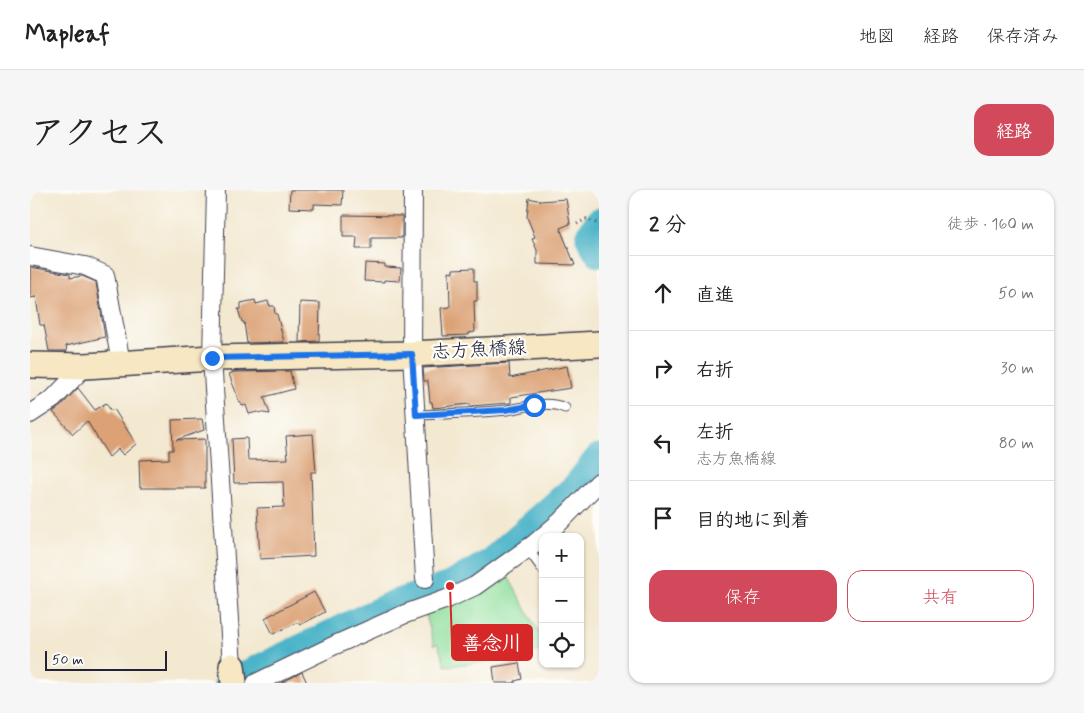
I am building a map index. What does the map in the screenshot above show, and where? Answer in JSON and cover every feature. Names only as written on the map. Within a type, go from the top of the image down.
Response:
[{"type":"main road","name":"志方魚橋線","points":[[30,365],[85,366],[212,358],[412,354],[599,344]]},
{"type":"street","points":[[216,190],[212,358],[233,674]]},
{"type":"street","points":[[413,190],[412,354],[425,579]]},
{"type":"street","points":[[30,256],[85,266],[105,275],[121,363]]},
{"type":"street","points":[[30,414],[53,398],[85,366]]},
{"type":"street","points":[[256,683],[335,645],[475,586],[528,549],[561,521],[599,482]]},
{"type":"lane","points":[[416,415],[506,410],[534,405],[555,404],[565,408]]},
{"type":"lane","points":[[528,549],[539,564]]},
{"type":"path","points":[[577,224],[586,219],[599,224]]},
{"type":"green space","points":[[505,571],[539,633],[539,651],[487,662],[445,666],[438,644],[434,645],[425,611]]},
{"type":"building","points":[[290,190],[343,190],[342,205],[314,204],[314,209],[289,208]]},
{"type":"building","points":[[529,198],[541,201],[566,199],[570,224],[560,228],[575,265],[537,264],[537,250],[532,239],[535,237],[527,217]]},
{"type":"building","points":[[343,215],[402,216],[402,238],[371,238],[371,249],[356,249],[357,237],[343,237]]},
{"type":"building","points":[[365,263],[385,264],[385,267],[401,268],[400,281],[364,281]]},
{"type":"building","points":[[30,267],[70,274],[70,278],[82,276],[96,282],[105,337],[66,346],[67,351],[49,351],[44,325],[40,325],[36,297],[30,298]]},
{"type":"building","points":[[474,268],[474,281],[477,281],[477,301],[474,301],[475,332],[469,333],[469,335],[443,336],[441,308],[450,307],[449,271],[453,272],[453,269]]},
{"type":"building","points":[[255,300],[256,304],[268,301],[270,306],[274,306],[284,342],[247,343],[244,322],[242,322],[238,309],[241,309],[241,303]]},
{"type":"building","points":[[300,302],[320,303],[319,341],[299,342]]},
{"type":"building","points":[[509,363],[510,378],[567,366],[571,388],[511,397],[511,403],[470,406],[470,404],[433,408],[432,402],[430,402],[428,381],[424,381],[423,368]]},
{"type":"building","points":[[290,371],[294,389],[264,397],[270,414],[257,412],[249,414],[246,405],[243,406],[239,401],[229,374],[235,372]]},
{"type":"building","points":[[78,388],[95,410],[106,403],[111,411],[114,409],[136,444],[123,455],[118,449],[109,457],[87,421],[73,434],[53,412]]},
{"type":"building","points":[[202,419],[204,430],[176,440],[205,439],[205,488],[140,488],[139,460],[169,459],[169,450],[173,450],[172,420]]},
{"type":"building","points":[[313,434],[316,472],[311,472],[314,556],[260,559],[257,508],[284,507],[283,482],[234,483],[232,439],[247,438],[248,460],[288,459],[286,436]]},
{"type":"building","points":[[314,592],[325,612],[300,625],[298,622],[273,634],[265,618]]},
{"type":"building","points":[[519,663],[522,679],[515,681],[515,683],[495,683],[493,667]]},
{"type":"building","points":[[302,672],[307,683],[281,683]]},
{"type":"waterway","points":[[599,222],[590,238],[599,253]]},
{"type":"waterway","points":[[229,683],[394,604],[450,586],[490,563],[576,487],[599,458]]},
{"type":"place","name":"善念川","points":[[450,586]]},
{"type":"route","points":[[212,358],[412,354],[416,415],[506,410],[534,405]]}]
